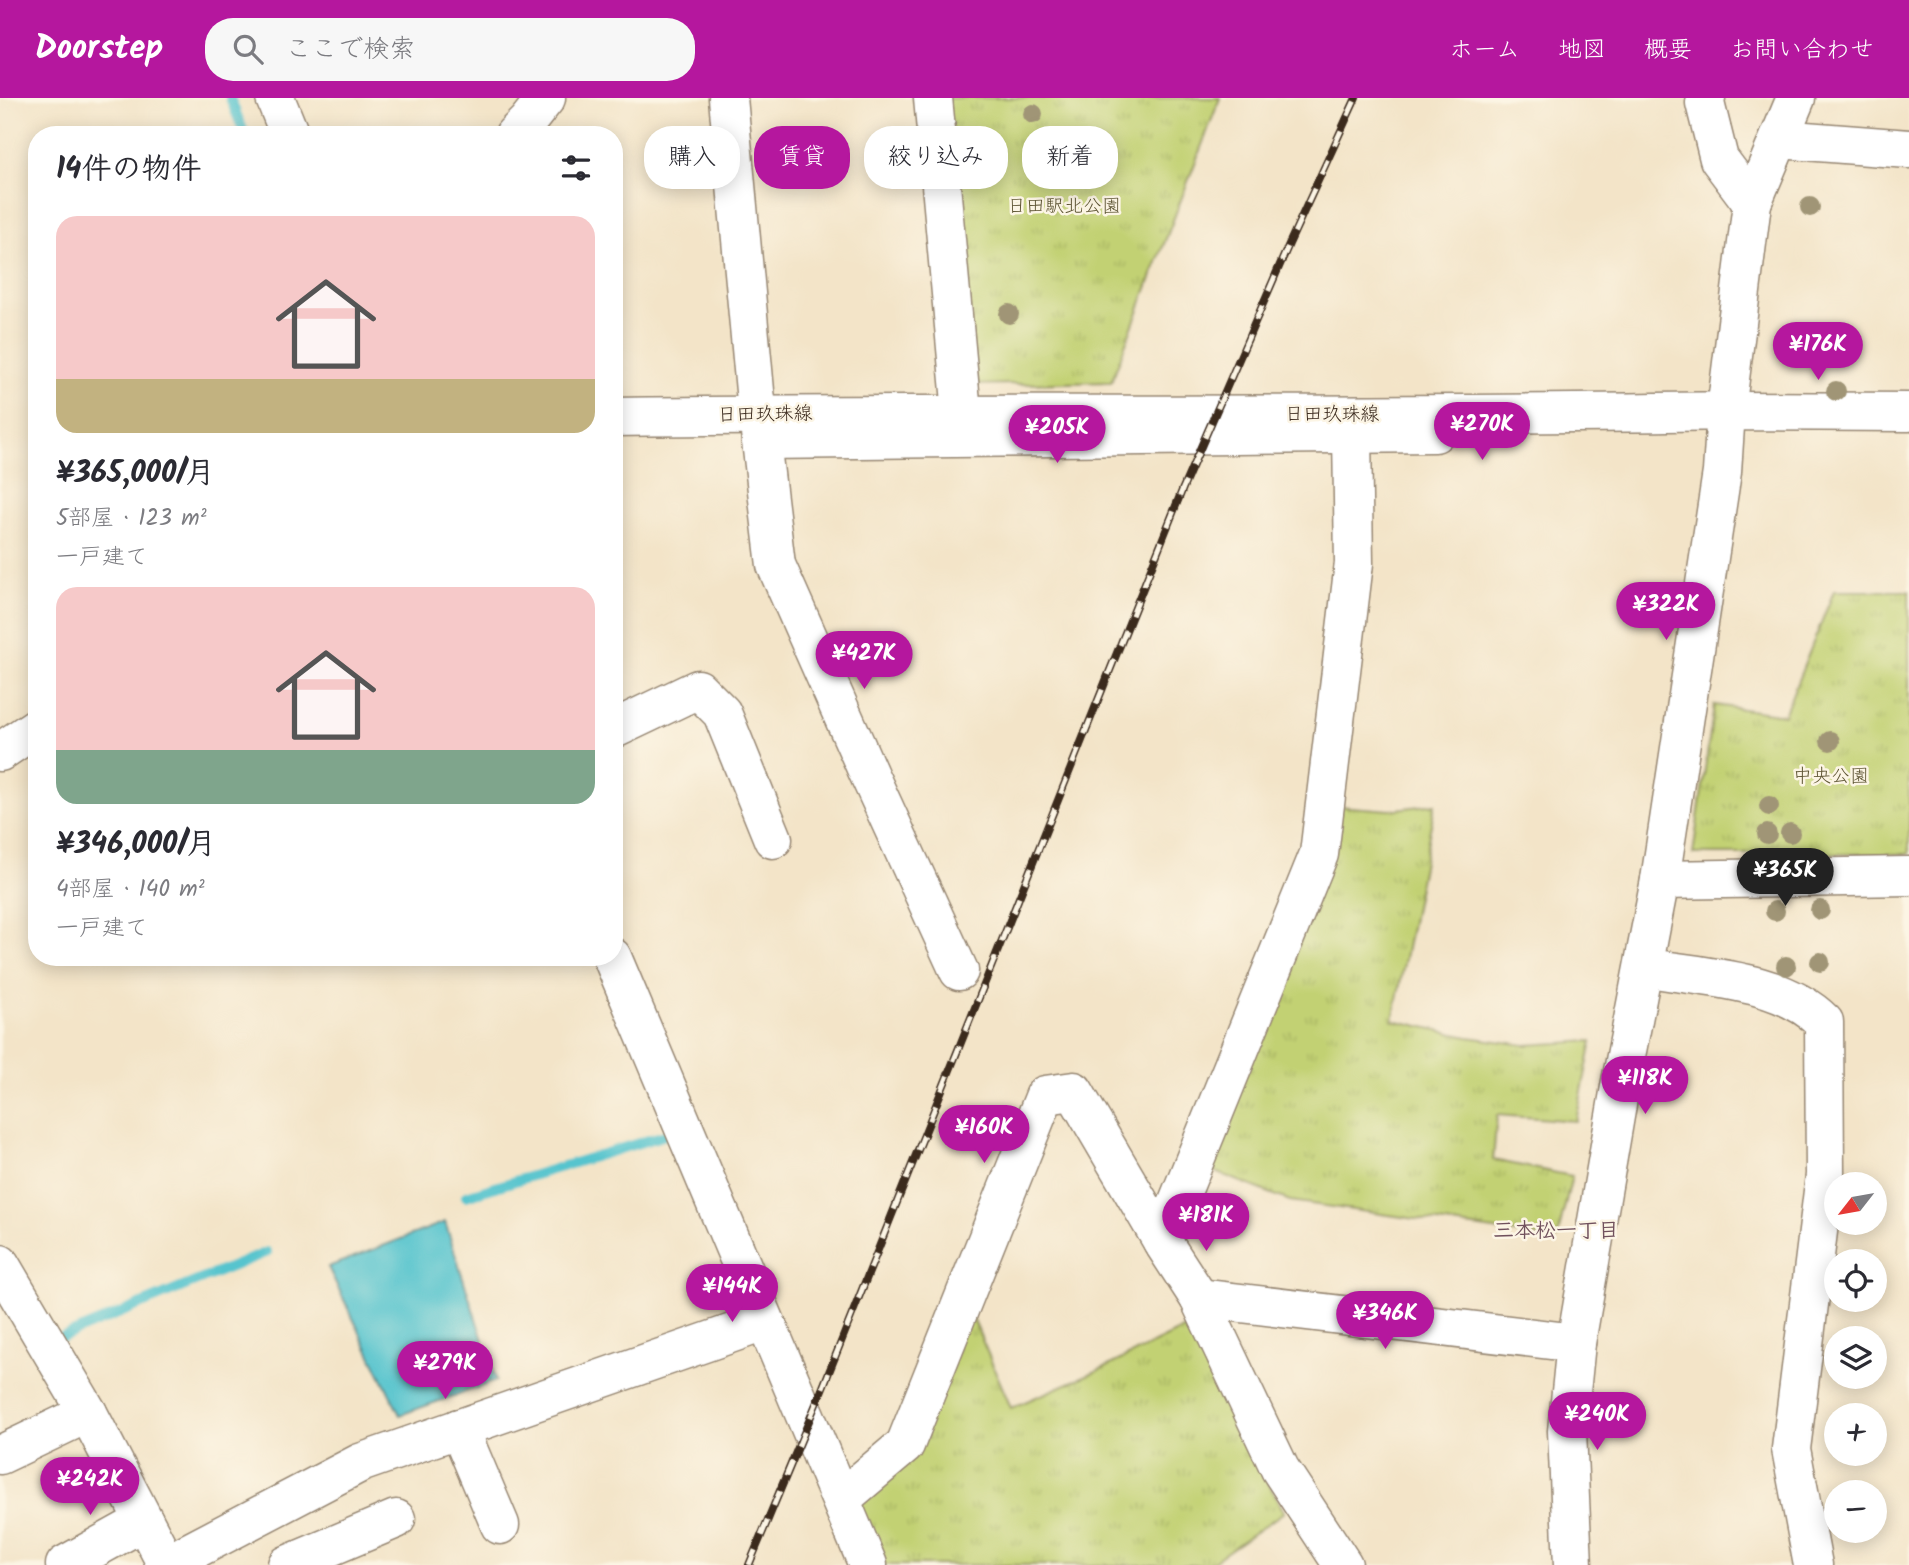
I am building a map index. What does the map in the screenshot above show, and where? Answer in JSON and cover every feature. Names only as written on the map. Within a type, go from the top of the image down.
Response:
[{"type":"street","points":[[275,98],[286,126]]},
{"type":"street","points":[[523,126],[545,98]]},
{"type":"street","points":[[728,98],[759,427],[776,565],[959,971]]},
{"type":"street","points":[[933,98],[962,413]]},
{"type":"street","points":[[1706,98],[1719,159],[1752,203]]},
{"type":"street","points":[[1573,1565],[1567,1431],[1576,1343],[1620,1087],[1660,880],[1722,472],[1726,411],[1752,203],[1796,98]]},
{"type":"street","points":[[1779,139],[1909,149]]},
{"type":"street","name":"日田玖珠線","points":[[623,418],[759,427],[962,413],[1353,416],[1726,411],[1909,412]]},
{"type":"street","points":[[759,427],[1352,434],[1558,432],[1589,412]]},
{"type":"street","points":[[1162,1241],[1319,854],[1353,563],[1352,434]]},
{"type":"street","points":[[623,725],[698,689],[722,713],[773,839]]},
{"type":"street","points":[[0,752],[28,733]]},
{"type":"street","points":[[1660,880],[1909,876]]},
{"type":"street","points":[[616,966],[868,1565]]},
{"type":"street","points":[[1644,967],[1770,989],[1809,1007],[1824,1022],[1825,1175],[1791,1448],[1813,1565]]},
{"type":"street","points":[[841,1499],[905,1445],[1045,1095],[1074,1091],[1162,1241],[1199,1298],[1280,1469],[1343,1565]]},
{"type":"street","points":[[0,1264],[88,1413],[167,1564],[360,1463],[764,1322]]},
{"type":"street","points":[[1199,1298],[1576,1343]]},
{"type":"street","points":[[0,1455],[88,1413]]},
{"type":"street","points":[[458,1428],[500,1525]]},
{"type":"street","points":[[287,1565],[396,1520]]},
{"type":"street","points":[[65,1565],[144,1521]]},
{"type":"green space","name":"日田駅北公園","points":[[945,98],[1220,98],[1111,382],[971,385],[953,189],[1008,189],[1008,126],[948,126]]},
{"type":"green space","name":"中央公園","points":[[1834,591],[1909,591],[1909,854],[1693,854],[1714,705],[1784,715]]},
{"type":"green space","points":[[1435,804],[1393,1020],[1468,1037],[1525,1045],[1592,1041],[1576,1121],[1497,1115],[1493,1160],[1572,1176],[1557,1239],[1290,1201],[1203,1167],[1337,806],[1390,810]]},
{"type":"green space","points":[[968,1307],[1011,1408],[1108,1366],[1185,1328],[1284,1512],[1208,1565],[880,1565],[856,1509]]},
{"type":"water","points":[[445,1222],[496,1381],[400,1415],[328,1267]]},
{"type":"waterway","points":[[230,98],[241,126]]},
{"type":"waterway","points":[[466,1196],[678,1131]]},
{"type":"waterway","points":[[53,1341],[267,1252]]},
{"type":"railway","points":[[749,1565],[821,1392],[1183,488],[1356,98]]},
{"type":"district","name":"三本松一丁目","points":[[1556,1231]]}]
